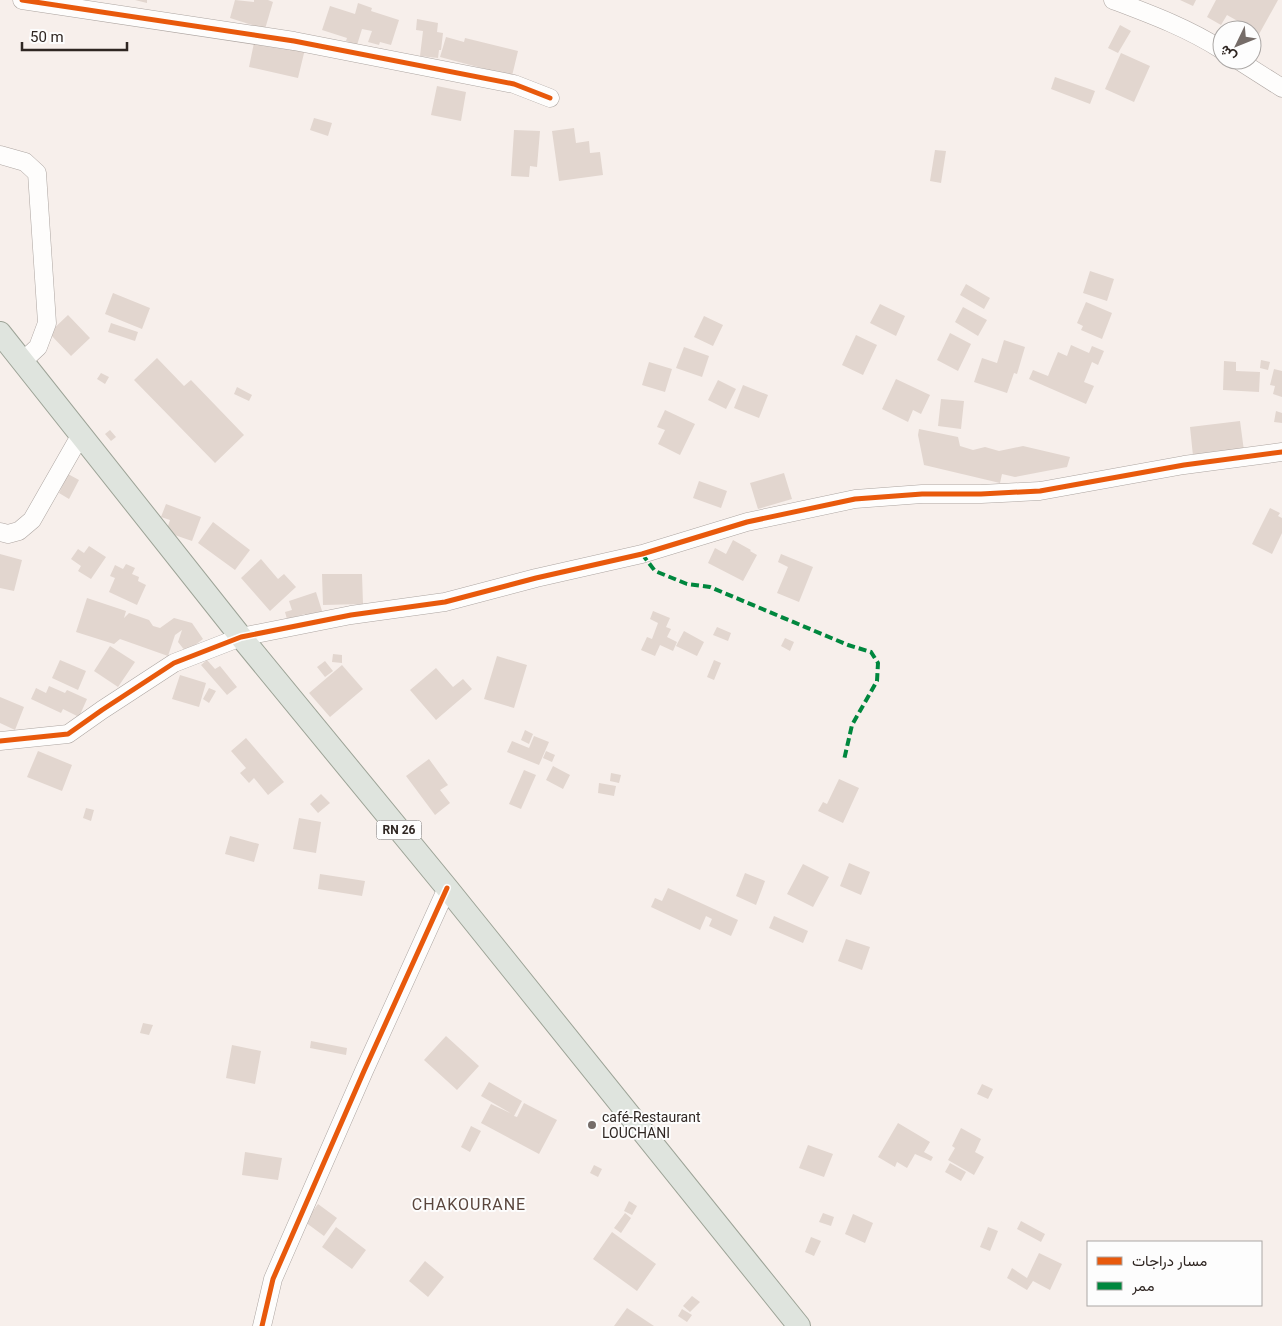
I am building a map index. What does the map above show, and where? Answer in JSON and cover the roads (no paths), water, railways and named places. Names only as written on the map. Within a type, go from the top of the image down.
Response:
[{"type":"main road","name":"RN 26","points":[[0,332],[80,436],[241,637],[447,888],[799,1326]]},
{"type":"street","points":[[22,0],[294,41],[514,84],[550,98]]},
{"type":"street","points":[[1113,0],[1204,38],[1212,43]]},
{"type":"street","points":[[1254,70],[1282,88]]},
{"type":"street","points":[[0,155],[25,162],[37,173],[47,323],[38,347],[23,360]]},
{"type":"street","points":[[0,532],[8,534],[19,531],[32,520],[80,436]]},
{"type":"street","points":[[0,741],[68,734],[174,663],[241,637],[351,615],[445,602],[536,578],[642,554],[747,522],[855,499],[922,494],[1040,491],[1184,466],[1282,452]]},
{"type":"street","points":[[262,1326],[273,1279],[447,888]]},
{"type":"place","name":"café-Restaurant LOUCHANI","points":[[592,1125]]},
{"type":"district","name":"CHAKOURANE","points":[[469,1204]]}]
